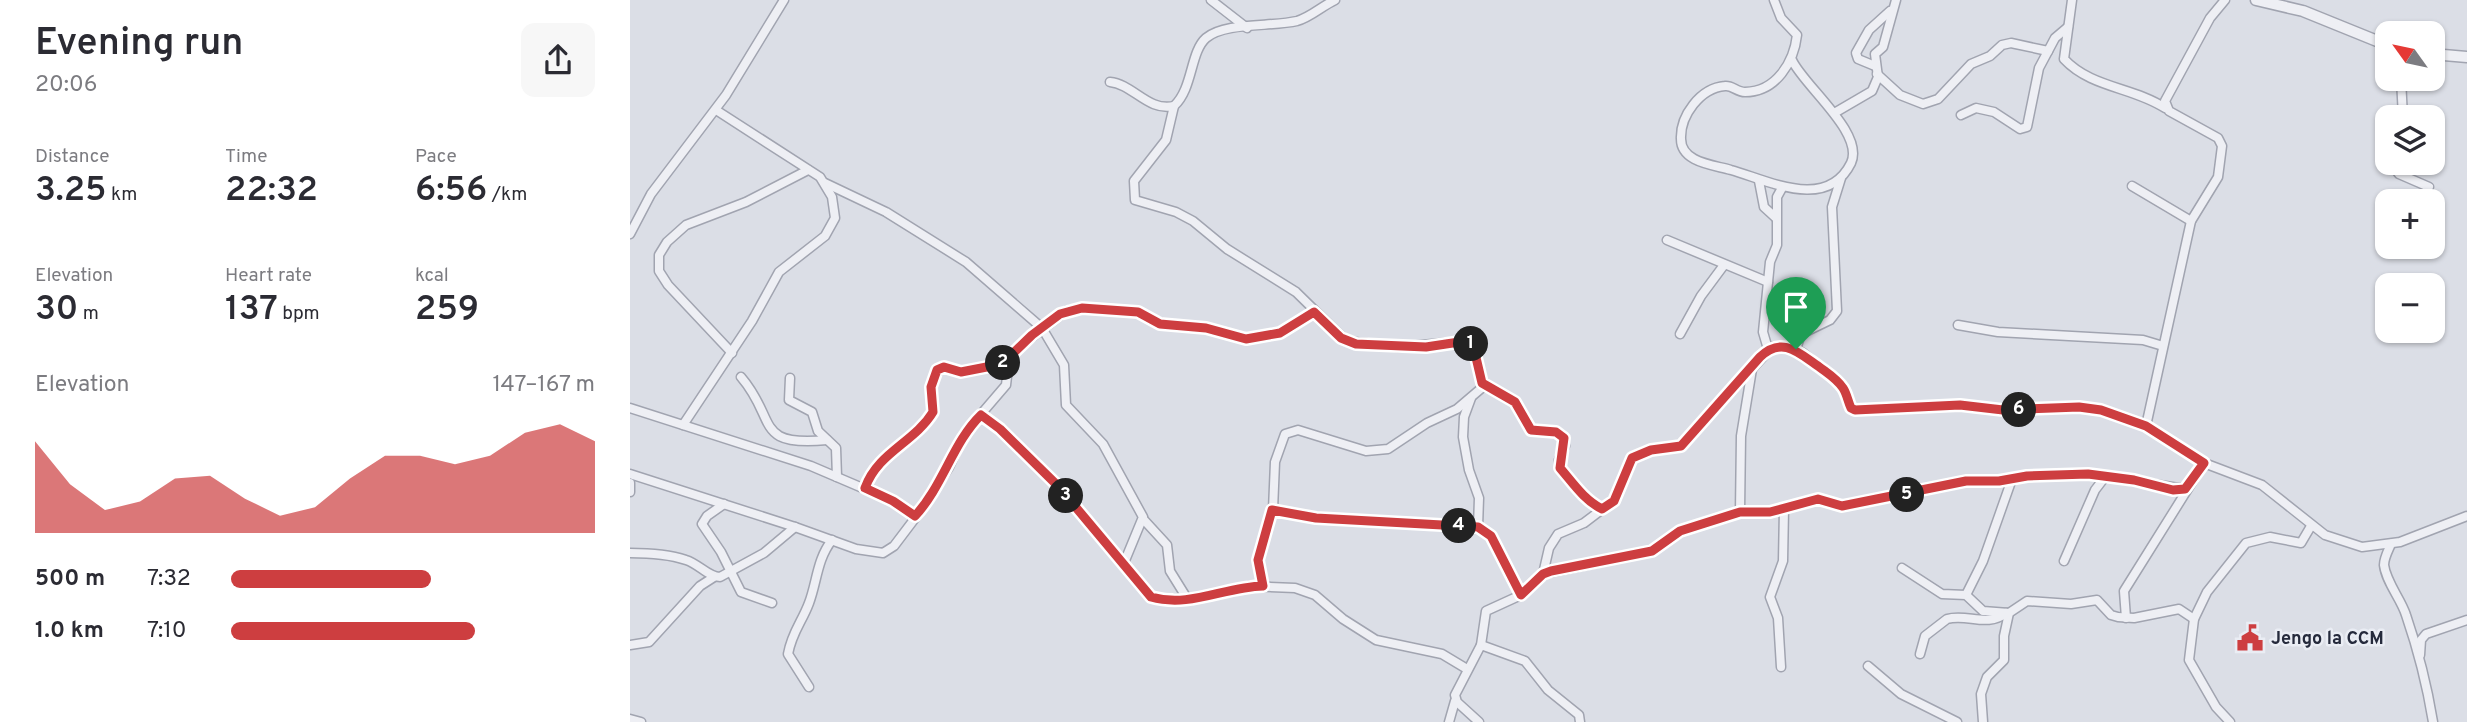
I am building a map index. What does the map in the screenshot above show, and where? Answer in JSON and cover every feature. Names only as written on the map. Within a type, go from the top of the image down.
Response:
[{"type":"street","points":[[630,234],[651,194],[716,110],[784,0]]},
{"type":"street","points":[[1211,0],[1247,28]]},
{"type":"street","points":[[1335,0],[1305,18],[1247,28],[1223,29],[1203,41],[1194,69],[1174,106],[1166,140],[1135,181],[1134,199],[1193,221],[1227,249],[1296,292],[1341,338],[1356,344],[1426,347],[1466,341],[1474,349],[1480,381],[1484,386],[1515,402],[1531,430],[1562,435],[1565,446],[1559,460],[1560,468],[1574,482],[1584,498],[1602,509]]},
{"type":"street","points":[[1774,0],[1781,18],[1797,35],[1792,60],[1786,70],[1765,85],[1744,92],[1722,86],[1704,95],[1689,111],[1682,128],[1682,145],[1694,158],[1782,188],[1818,188],[1842,175]]},
{"type":"street","points":[[2072,0],[2063,55],[2068,63],[2097,83],[2129,90],[2165,108],[2218,138],[2222,146],[2218,177],[2191,221],[2146,426]]},
{"type":"street","points":[[2165,108],[2165,101],[2210,18],[2225,0]]},
{"type":"street","points":[[2256,0],[2303,10],[2375,40]]},
{"type":"street","points":[[1836,113],[1868,94],[1876,70],[1875,54],[1884,47],[1894,4]]},
{"type":"street","points":[[1894,4],[1869,30],[1856,53],[1858,59],[1876,70],[1900,95],[1923,104],[1938,99],[1970,64],[1990,56],[2002,45],[2011,43],[2048,51]]},
{"type":"street","points":[[1961,115],[1976,108],[1994,112],[2020,130],[2027,127],[2032,112],[2036,76],[2057,36],[2067,27]]},
{"type":"street","points":[[2445,55],[2467,57]]},
{"type":"street","points":[[1792,60],[1810,87],[1836,113],[1853,151],[1852,160],[1842,175],[1833,201],[1836,310],[1830,320],[1801,334],[1796,349]]},
{"type":"street","points":[[1110,82],[1120,83],[1143,100],[1167,107],[1174,106]]},
{"type":"street","points":[[716,110],[825,183],[886,212],[966,262],[1042,328],[1063,365],[1066,405],[1103,444],[1144,520],[1167,545],[1170,571],[1188,600]]},
{"type":"street","points":[[732,352],[668,285],[657,265],[659,255],[667,242],[686,225],[746,202],[808,170]]},
{"type":"street","points":[[2401,175],[2429,187]]},
{"type":"street","points":[[1759,181],[1765,207],[1776,218]]},
{"type":"street","points":[[682,425],[732,352],[779,272],[830,230],[835,211],[825,183]]},
{"type":"street","points":[[2132,186],[2191,221]]},
{"type":"street","points":[[1768,349],[1763,332],[1770,262],[1777,245],[1777,197],[1782,188]]},
{"type":"street","points":[[1818,188],[1833,201]]},
{"type":"street","points":[[1667,240],[1768,282]]},
{"type":"street","points":[[1680,334],[1701,296],[1724,265]]},
{"type":"street","points":[[865,488],[881,460],[918,431],[933,412],[931,387],[937,370],[944,367],[964,371],[995,366],[1009,359],[1042,328],[1066,311],[1082,308],[1138,312],[1163,324],[1194,326],[1246,339],[1258,339],[1294,326],[1314,312]]},
{"type":"street","points":[[1958,325],[1998,332],[2143,340],[2163,346]]},
{"type":"street","points":[[1543,574],[1549,548],[1558,534],[1584,523],[1614,501],[1632,458],[1651,450],[1681,446],[1768,349],[1778,347],[1796,349],[1834,378],[1846,393],[1851,408],[1855,410],[1948,405],[2003,410],[2079,407],[2123,416],[2146,426],[2204,463],[2262,485],[2280,496],[2311,526],[2346,544],[2362,547],[2391,544],[2467,516]]},
{"type":"street","points":[[630,474],[872,553],[883,553],[894,546],[949,467],[964,434],[1006,385],[1009,359]]},
{"type":"street","points":[[1740,512],[1741,436],[1752,368]]},
{"type":"street","points":[[741,377],[758,397],[763,416],[776,435],[783,440],[801,442],[827,440]]},
{"type":"street","points":[[790,378],[789,400],[812,412],[818,431],[838,452],[837,477]]},
{"type":"street","points":[[1263,586],[1258,560],[1272,510],[1277,453],[1288,432],[1315,433],[1366,451],[1377,452],[1396,445],[1484,386]]},
{"type":"street","points":[[1471,397],[1464,417],[1463,437],[1469,470],[1479,498],[1478,527]]},
{"type":"street","points":[[630,408],[837,477],[893,501],[915,516]]},
{"type":"street","points":[[981,415],[1000,429],[1058,486],[1151,597],[1188,600],[1263,586],[1295,588],[1315,594],[1343,619],[1376,640],[1442,654],[1467,669]]},
{"type":"street","points":[[2126,618],[2124,591],[2185,489],[2204,463]]},
{"type":"street","points":[[1449,722],[1467,669],[1481,645],[1486,611],[1521,595],[1543,574],[1652,551],[1680,531],[1740,512],[1784,509],[1818,499],[1842,506],[1966,481],[2063,475],[2105,477],[2173,490],[2185,489]]},
{"type":"street","points":[[2064,561],[2095,489],[2105,477]]},
{"type":"street","points":[[1966,595],[1983,561],[2012,479]]},
{"type":"street","points":[[630,483],[630,492]]},
{"type":"street","points":[[724,504],[707,516],[702,524],[741,592],[772,603]]},
{"type":"street","points":[[1781,667],[1778,618],[1770,597],[1783,561],[1784,509]]},
{"type":"street","points":[[1272,510],[1316,518],[1478,527],[1491,536],[1521,595]]},
{"type":"street","points":[[1124,563],[1144,520]]},
{"type":"street","points":[[2231,722],[2216,707],[2189,660],[2194,620],[2207,592],[2246,543],[2270,537],[2301,543],[2311,526]]},
{"type":"street","points":[[630,645],[649,642],[700,586],[764,553],[795,527]]},
{"type":"street","points":[[809,687],[805,677],[790,663],[788,654],[792,635],[804,617],[820,562],[832,540]]},
{"type":"street","points":[[2391,544],[2384,561],[2385,570],[2406,615],[2420,658],[2433,722]]},
{"type":"street","points":[[630,553],[686,560],[714,577]]},
{"type":"street","points":[[1902,568],[1942,594],[1966,595],[1983,611],[2007,613]]},
{"type":"street","points":[[1920,654],[1925,636],[1947,619],[1978,621],[2000,617],[2027,601],[2071,604],[2100,601],[2112,615],[2126,618],[2179,609],[2194,620]]},
{"type":"street","points":[[1983,722],[1980,694],[1987,677],[2004,660],[2007,613]]},
{"type":"street","points":[[2420,658],[2421,640],[2426,634],[2467,620]]},
{"type":"street","points":[[1481,645],[1525,661],[1548,690],[1579,715],[1580,722]]},
{"type":"street","points":[[1868,666],[1900,694],[1957,722]]},
{"type":"street","points":[[1455,701],[1479,722]]},
{"type":"street","points":[[630,719],[641,722]]},
{"type":"place","name":"Jengo la CCM","points":[[2250,638]]},
{"type":"route","points":[[1072,309],[1138,312],[1160,324],[1206,328],[1246,339],[1270,337],[1294,326],[1314,312],[1341,338],[1356,344],[1426,347],[1466,341],[1474,349],[1480,381],[1484,386],[1515,402],[1522,410],[1527,428],[1536,432],[1556,432],[1562,435],[1565,446],[1559,460],[1560,468],[1574,482],[1584,498],[1602,509],[1614,501],[1632,458],[1651,450],[1681,446],[1768,349],[1796,349],[1842,386],[1849,405],[1855,410],[1960,405],[2003,410],[2079,407],[2101,410],[2146,426],[2204,463],[2185,489],[2173,490],[2134,480],[2088,474],[2027,476],[1999,481],[1966,481],[1842,506],[1818,499],[1770,512],[1745,511],[1680,531],[1666,544],[1652,551],[1543,574],[1521,595],[1491,536],[1478,527],[1354,518],[1316,518],[1272,510],[1258,560],[1263,586],[1249,586],[1204,599],[1151,597],[1058,486],[1000,429],[981,415],[964,434],[949,467],[915,516],[893,501],[865,488],[881,460],[918,431],[933,412],[931,387],[937,370],[949,367],[961,372],[980,366],[1002,364],[1032,335],[1060,314],[1072,309]]}]
